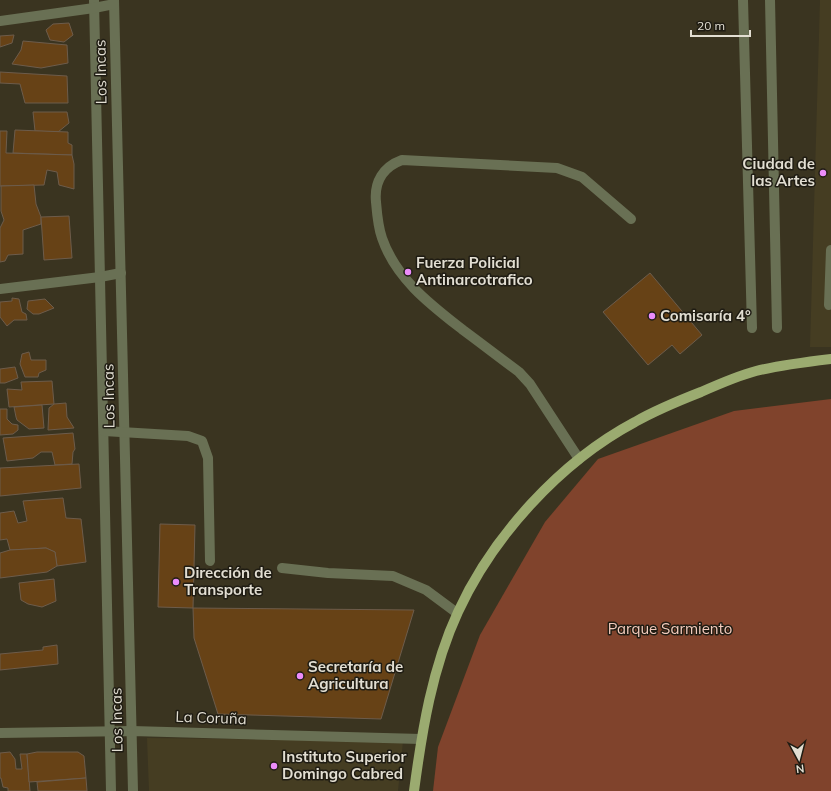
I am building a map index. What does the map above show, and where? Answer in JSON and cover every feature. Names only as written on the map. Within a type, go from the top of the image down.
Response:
[{"type":"main road","points":[[414,791],[421,739],[436,673],[457,613],[473,583],[496,548],[524,511],[547,486],[579,459],[633,422],[674,402],[756,371],[798,362],[831,359]]},
{"type":"street","points":[[743,0],[752,328]]},
{"type":"street","points":[[770,0],[777,328]]},
{"type":"street","points":[[0,21],[94,4],[114,2]]},
{"type":"street","name":"Los Incas","points":[[114,2],[133,791]]},
{"type":"street","name":"Los Incas","points":[[94,4],[111,731],[111,791]]},
{"type":"street","points":[[579,459],[530,384],[519,372],[440,312],[411,286],[399,271],[382,238],[378,221],[375,194],[378,183],[384,172],[392,164],[402,160],[557,168],[582,177],[631,219]]},
{"type":"street","points":[[829,305],[831,250]]},
{"type":"street","points":[[0,289],[100,277],[121,273]]},
{"type":"street","points":[[104,431],[188,436],[202,441],[208,458],[210,561]]},
{"type":"street","points":[[282,568],[328,573],[393,576],[426,590],[457,613]]},
{"type":"street","name":"La Coruña","points":[[0,733],[132,731],[421,739]]},
{"type":"shaded area","name":"Ciudad de las Artes","points":[[820,0],[831,0],[831,347],[810,347]]},
{"type":"shaded area","name":"Instituto Superior Domingo Cabred","points":[[147,738],[403,741],[398,791],[149,791]]},
{"type":"green space","name":"Parque Sarmiento","points":[[831,399],[831,791],[433,791],[438,747],[480,635],[545,522],[598,459],[734,411]]},
{"type":"building","points":[[69,23],[73,35],[64,42],[50,40],[46,30],[53,24]]},
{"type":"building","points":[[14,35],[12,43],[0,47],[0,36]]},
{"type":"building","points":[[23,41],[67,45],[68,63],[41,68],[12,64],[21,50]]},
{"type":"building","points":[[0,72],[67,76],[68,103],[25,103],[20,84],[0,83]]},
{"type":"building","points":[[33,112],[67,112],[69,123],[58,132],[35,131]]},
{"type":"building","points":[[15,130],[68,132],[68,143],[72,145],[72,155],[13,153]]},
{"type":"building","points":[[0,131],[7,131],[6,153],[72,155],[74,164],[74,189],[59,185],[57,172],[47,170],[44,185],[0,186]]},
{"type":"building","points":[[34,185],[36,204],[41,217],[41,224],[23,230],[23,254],[8,255],[5,261],[0,262],[0,228],[4,220],[1,211],[1,186]]},
{"type":"building","points":[[69,216],[72,258],[44,260],[41,217]]},
{"type":"building","points":[[650,273],[702,335],[680,354],[672,345],[648,365],[603,312]]},
{"type":"building","points":[[12,298],[19,299],[22,312],[26,314],[27,320],[14,320],[7,326],[0,317],[0,302],[12,301]]},
{"type":"building","points":[[45,299],[54,308],[39,314],[33,314],[27,309],[28,301]]},
{"type":"building","points":[[29,352],[31,360],[46,360],[46,370],[39,373],[38,377],[25,377],[20,364],[22,354]]},
{"type":"building","points":[[15,367],[18,378],[5,383],[0,383],[0,369]]},
{"type":"building","points":[[52,381],[54,404],[9,407],[7,389],[22,390],[21,382]]},
{"type":"building","points":[[66,403],[67,417],[74,428],[48,430],[49,408],[54,404]]},
{"type":"building","points":[[42,405],[44,428],[29,429],[17,420],[14,407]]},
{"type":"building","points":[[0,409],[7,409],[7,419],[12,424],[18,425],[18,430],[13,434],[0,435]]},
{"type":"building","points":[[73,433],[75,449],[73,452],[72,464],[55,465],[52,452],[41,452],[33,458],[7,461],[3,438]]},
{"type":"building","points":[[79,464],[81,488],[0,496],[0,468]]},
{"type":"building","points":[[63,498],[66,518],[81,519],[86,562],[57,566],[55,552],[46,548],[10,550],[7,539],[0,540],[0,513],[14,511],[18,523],[27,521],[23,501]]},
{"type":"building","name":"Dirección de Transporte","points":[[160,524],[195,525],[193,608],[158,607]]},
{"type":"building","points":[[46,548],[55,552],[57,566],[47,572],[0,578],[0,553],[10,550]]},
{"type":"building","points":[[54,579],[56,601],[42,607],[28,604],[21,600],[19,583]]},
{"type":"building","name":"Secretaría de Agricultura","points":[[193,608],[414,610],[381,719],[218,714],[194,638]]},
{"type":"building","points":[[57,645],[58,664],[0,670],[0,654],[43,650],[43,647]]},
{"type":"building","points":[[10,752],[15,759],[16,769],[22,769],[20,754],[27,754],[30,791],[8,791],[8,788],[3,787],[0,778],[0,753]]},
{"type":"building","points":[[37,752],[78,752],[84,756],[86,778],[29,782],[27,754]]},
{"type":"building","points":[[86,778],[87,791],[38,791],[37,782]]},
{"type":"place","name":"Ciudad de las Artes","points":[[823,173]]},
{"type":"place","name":"Fuerza Policial Antinarcotrafico","points":[[408,272]]},
{"type":"place","name":"Comisaría 4°","points":[[652,316]]},
{"type":"place","name":"Dirección de Transporte","points":[[176,582]]},
{"type":"place","name":"Secretaría de Agricultura","points":[[300,676]]},
{"type":"place","name":"Instituto Superior Domingo Cabred","points":[[274,766]]}]
